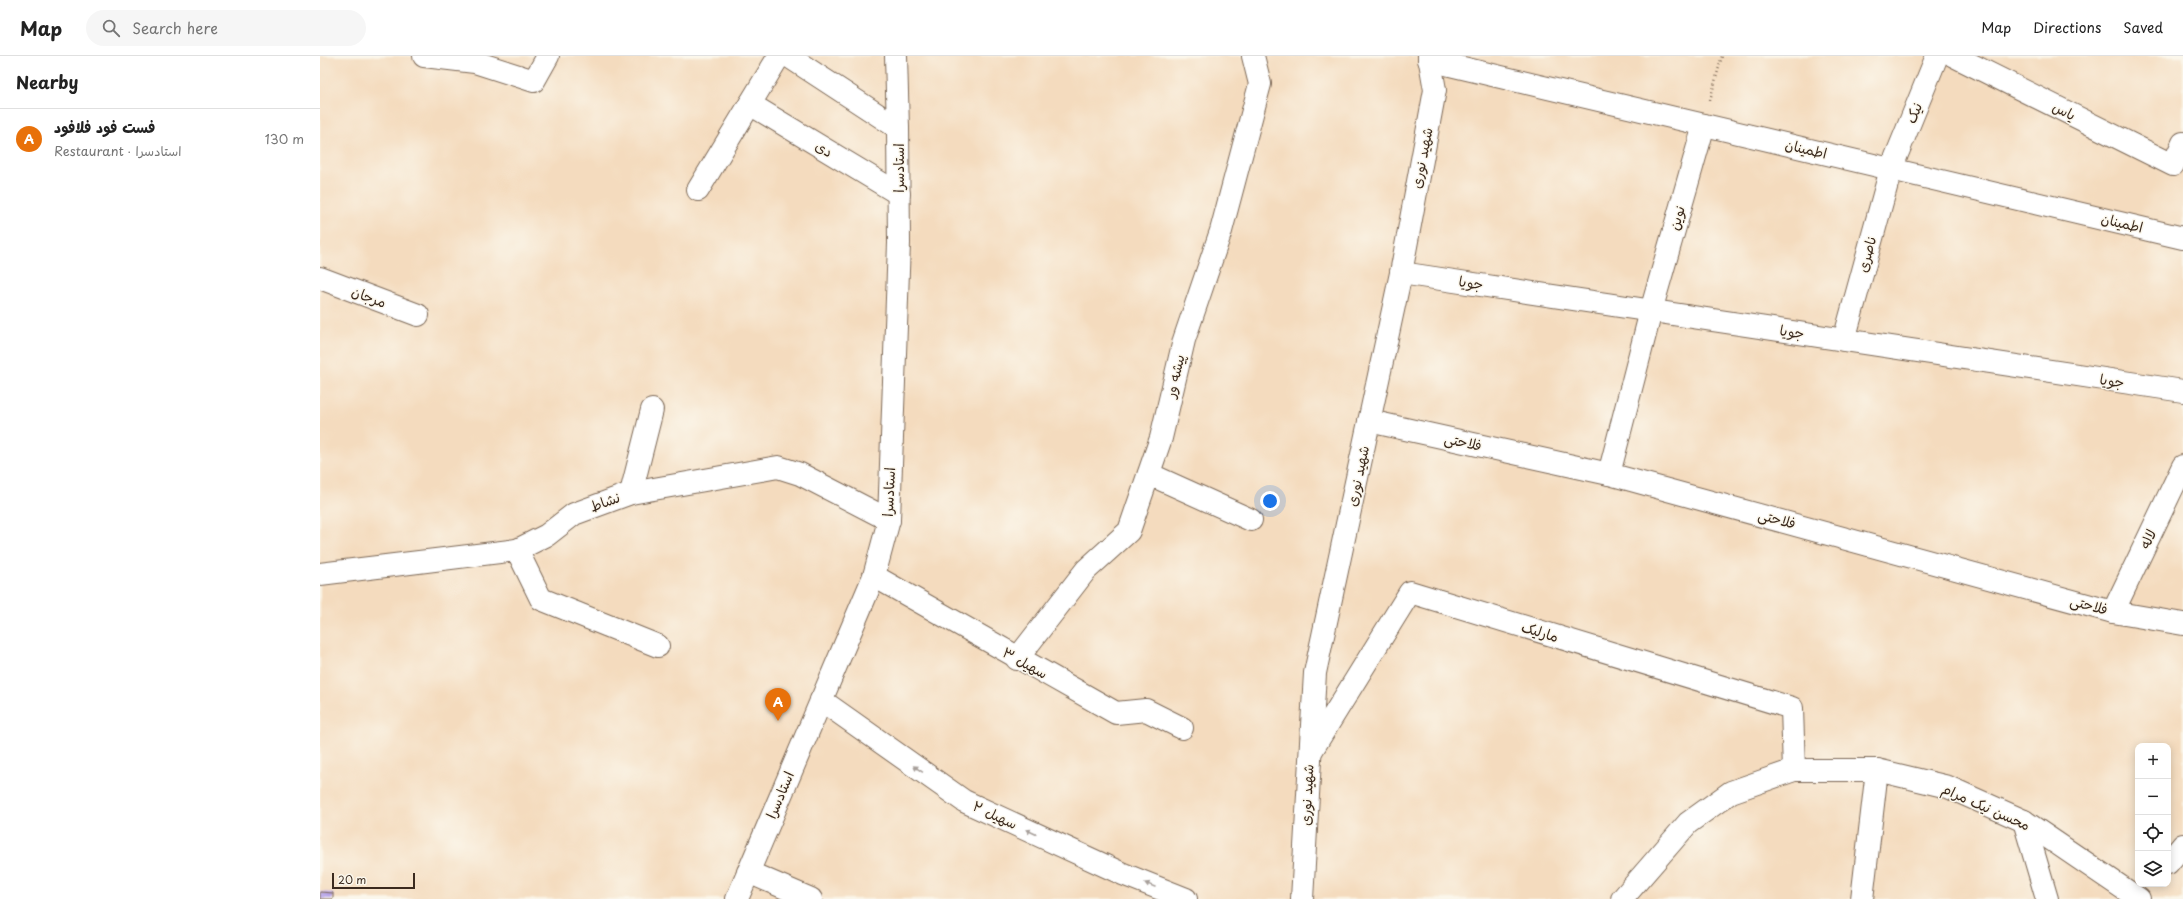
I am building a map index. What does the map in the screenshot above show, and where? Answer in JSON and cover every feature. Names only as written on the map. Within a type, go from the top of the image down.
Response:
[{"type":"street","points":[[424,56],[476,62],[534,82],[548,56]]},
{"type":"street","points":[[698,190],[779,56]]},
{"type":"street","points":[[788,56],[898,128]]},
{"type":"street","name":"استادسرا","points":[[737,899],[874,576],[889,520],[899,194],[896,56]]},
{"type":"street","name":"پیشه ور","points":[[1017,659],[1086,570],[1129,531],[1161,438],[1184,340],[1221,231],[1260,84],[1253,56]]},
{"type":"street","name":"نیک","points":[[1891,169],[1937,56]]},
{"type":"street","name":"یاس","points":[[1954,56],[2173,165],[2183,143]]},
{"type":"street","name":"اطمینان","points":[[1429,58],[1704,125],[2183,238]]},
{"type":"street","name":"شهید نوری","points":[[1302,899],[1309,753],[1316,673],[1401,272],[1435,90],[1429,58]]},
{"type":"street","name":"دی","points":[[750,104],[899,194]]},
{"type":"street","name":"نوین","points":[[1608,474],[1651,311],[1704,125]]},
{"type":"street","name":"ناصری","points":[[1844,340],[1891,169]]},
{"type":"street","name":"جویا","points":[[1401,272],[2183,391]]},
{"type":"street","name":"مرجان","points":[[320,278],[418,315]]},
{"type":"street","points":[[631,493],[652,410]]},
{"type":"street","name":"فلاحتی","points":[[1369,421],[1608,474],[2113,612],[2183,624]]},
{"type":"street","name":"لاله","points":[[2113,612],[2183,466]]},
{"type":"street","name":"نشاط","points":[[320,574],[517,550],[547,535],[574,514],[631,493],[778,467],[800,474],[889,520]]},
{"type":"street","points":[[1149,474],[1252,520]]},
{"type":"street","points":[[517,550],[541,600],[658,646]]},
{"type":"street","name":"سهیل ۳","points":[[874,576],[1017,659],[1116,713],[1146,710],[1182,728]]},
{"type":"street","name":"مارلیک","points":[[1309,753],[1410,592],[1792,708],[1794,770]]},
{"type":"street","name":"سهیل ۲","points":[[821,700],[964,801],[1123,874],[1186,899]]},
{"type":"street","name":"محسن نیک مرام","points":[[1622,899],[1688,823],[1731,792],[1794,770],[1877,770],[1948,787],[2024,821],[2139,899]]},
{"type":"street","points":[[1862,899],[1877,770]]},
{"type":"street","points":[[2024,821],[2047,899]]},
{"type":"street","points":[[2171,859],[2183,845]]},
{"type":"street","points":[[748,872],[811,899]]},
{"type":"street","points":[[2139,899],[2149,887]]},
{"type":"path","points":[[1704,125],[1722,56]]},
{"type":"building","points":[[320,892],[333,893],[333,899],[320,899]]},
{"type":"place","name":"فست فود فلافود","points":[[778,721]]}]
